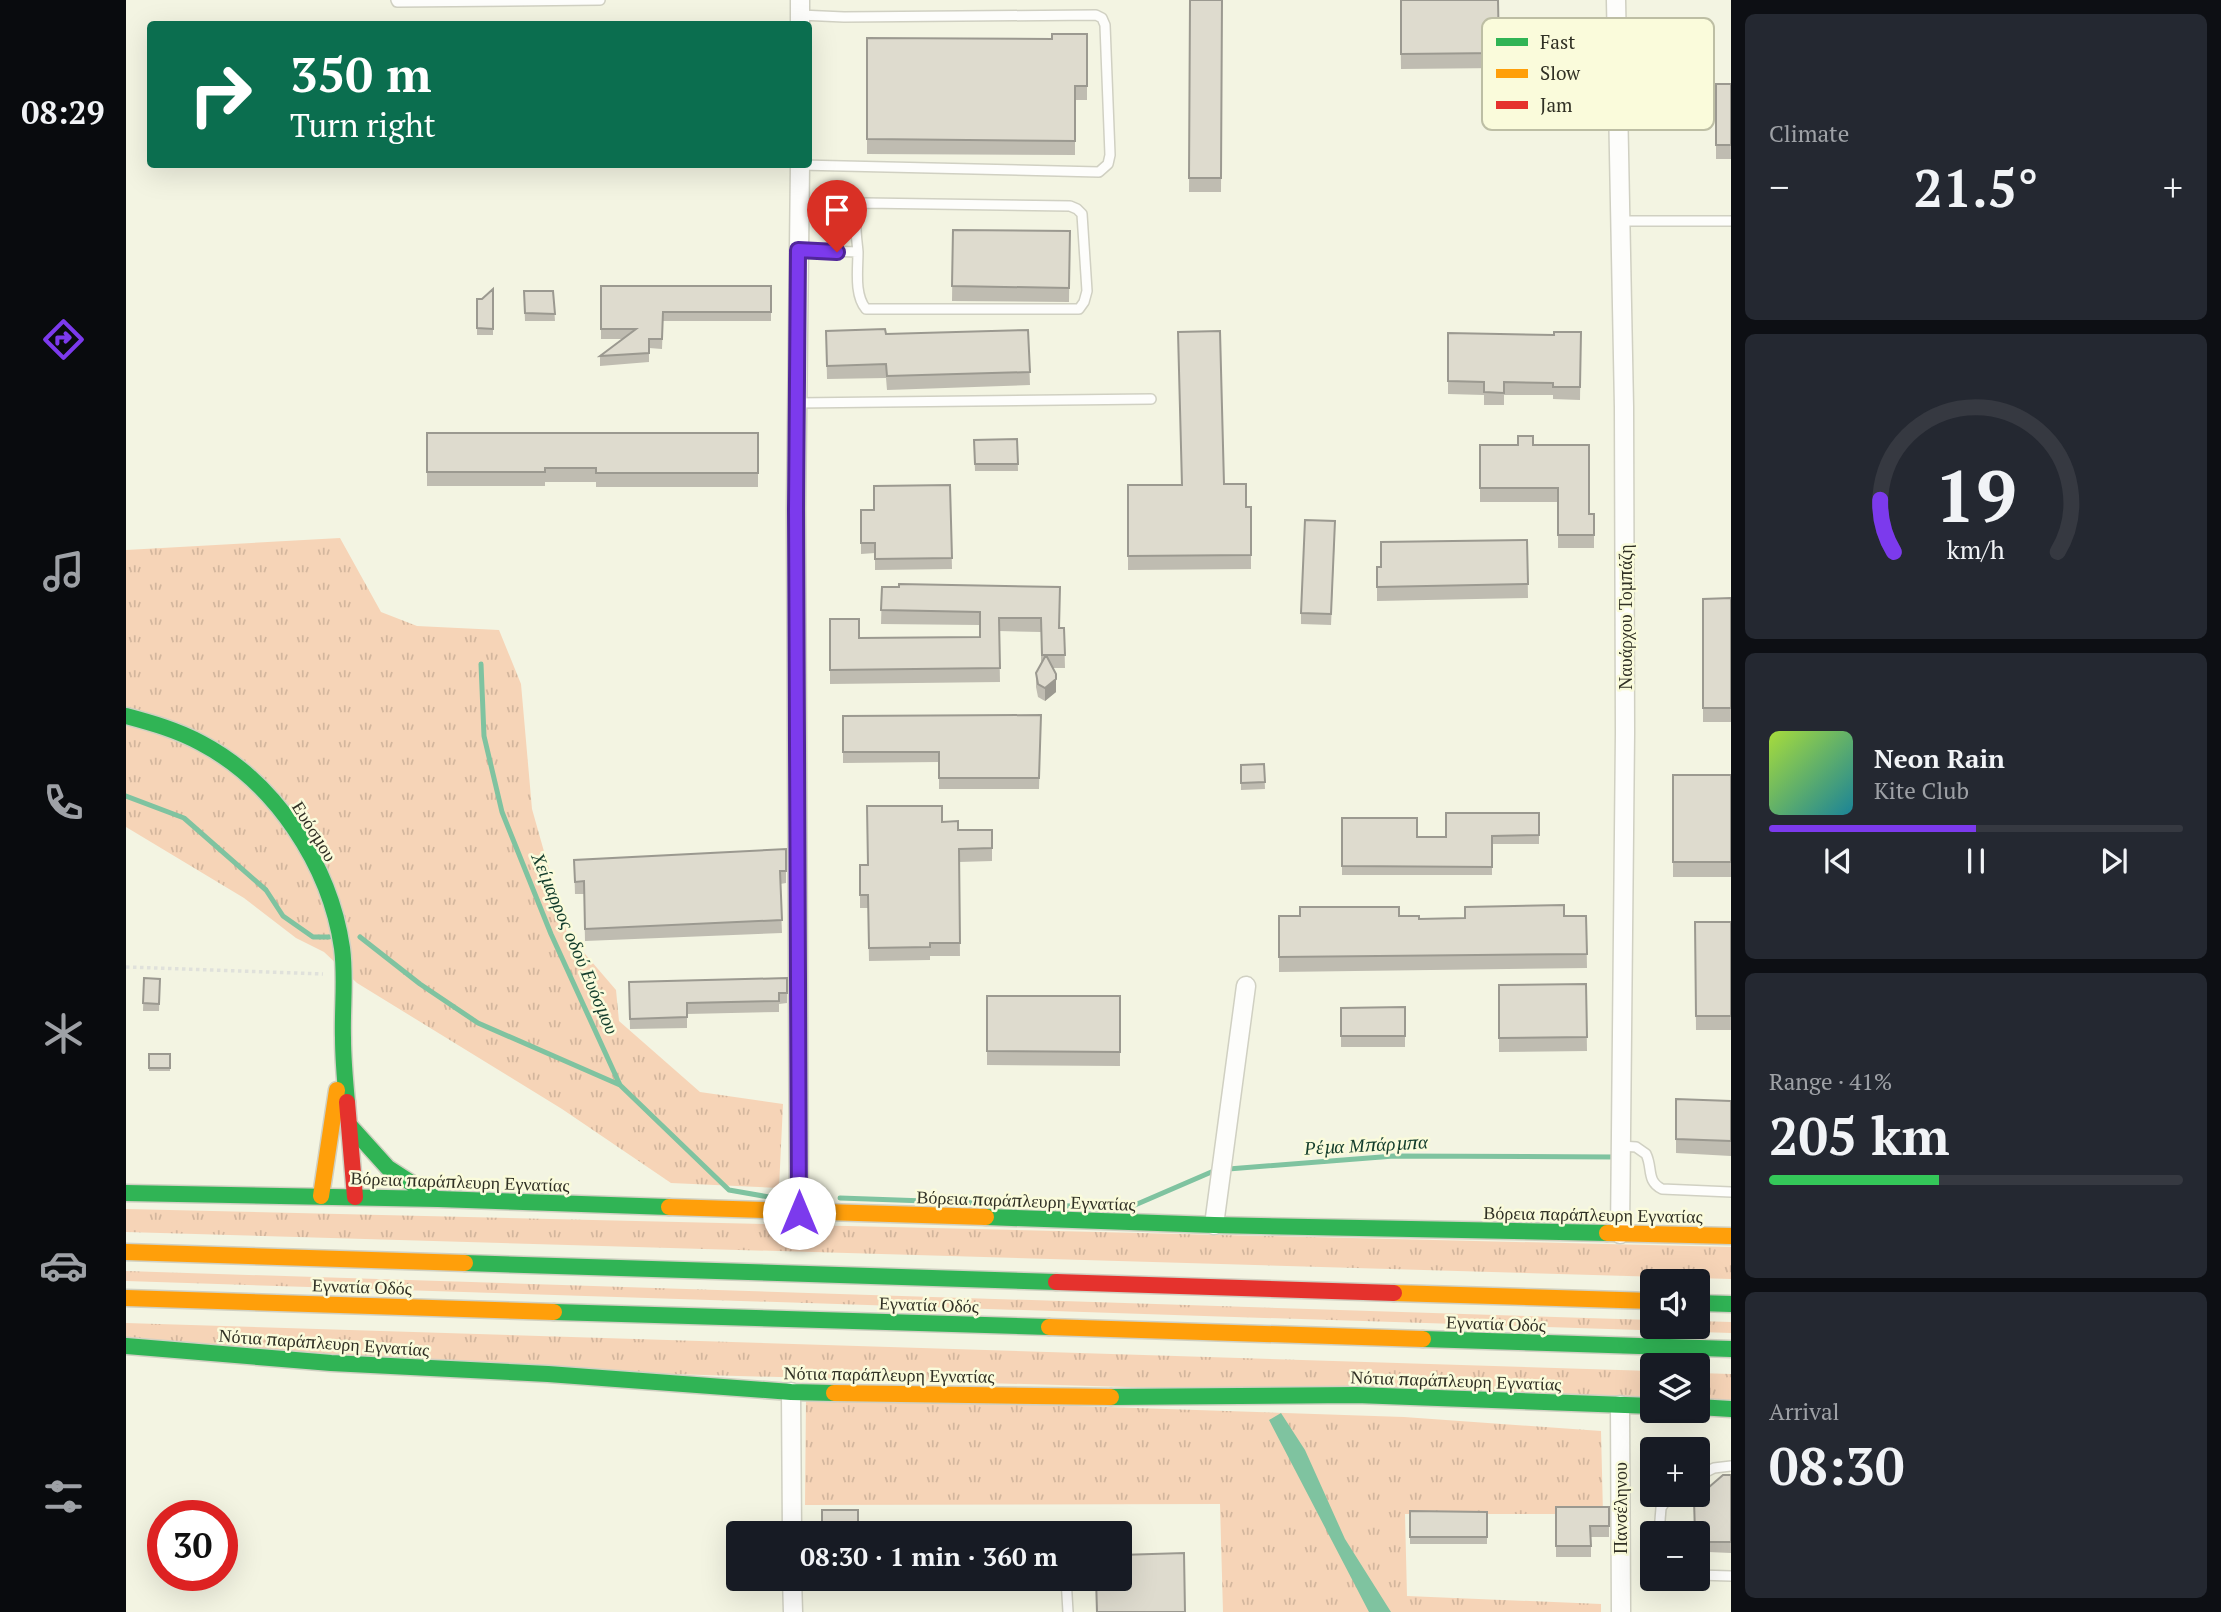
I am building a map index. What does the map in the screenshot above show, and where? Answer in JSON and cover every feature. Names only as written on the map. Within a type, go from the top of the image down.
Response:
[{"type":"main road","name":"Ευόσμου","points":[[126,716],[146,719],[176,730],[201,743],[248,775],[267,793],[299,834],[318,867],[332,903],[341,938],[343,1052]]},
{"type":"main road","points":[[343,1052],[355,1196]]},
{"type":"main road","points":[[321,1196],[343,1052]]},
{"type":"main road","points":[[351,1127],[368,1150],[390,1172],[438,1199]]},
{"type":"main road","name":"Βόρεια παράπλευρη Εγνατίας","points":[[126,1193],[355,1196],[799,1213],[1731,1236]]},
{"type":"main road","name":"Εγνατία Οδός","points":[[126,1252],[1640,1301]]},
{"type":"main road","name":"Εγνατία Οδός","points":[[126,1298],[1731,1349]]},
{"type":"main road","points":[[1710,1303],[1731,1304]]},
{"type":"main road","name":"Νότια παράπλευρη Εγνατίας","points":[[126,1346],[331,1363],[548,1374],[791,1392],[1087,1397],[1356,1395],[1640,1406]]},
{"type":"main road","points":[[1710,1408],[1731,1409]]},
{"type":"street","name":"Ναυάρχου Τομπάζη","points":[[1616,0],[1616,18]]},
{"type":"street","name":"Ναυάρχου Τομπάζη","points":[[1618,130],[1625,719],[1620,1234]]},
{"type":"street","points":[[799,1213],[796,403],[800,168]]},
{"type":"street","points":[[1214,1225],[1246,986]]},
{"type":"street","points":[[791,1392],[792,1521]]},
{"type":"street","name":"Πανσέληνου","points":[[1620,1405],[1621,1612]]},
{"type":"street","points":[[792,1591],[793,1612]]},
{"type":"lane","points":[[396,0],[600,0]]},
{"type":"lane","points":[[800,13],[858,17],[1096,15],[1102,18],[1105,25],[1110,155],[1108,163],[1099,172],[812,165]]},
{"type":"lane","points":[[865,203],[1070,206],[1082,214],[1087,291],[1079,309],[866,309],[859,294],[858,252],[856,212],[859,206],[865,203]]},
{"type":"lane","points":[[1620,220],[1731,221]]},
{"type":"lane","points":[[798,250],[858,252]]},
{"type":"lane","points":[[796,403],[1151,399]]},
{"type":"lane","points":[[1620,1146],[1636,1147],[1646,1154],[1650,1177],[1662,1189],[1731,1192]]},
{"type":"lane","points":[[1710,1470],[1731,1466]]},
{"type":"lane","points":[[1710,1575],[1731,1576]]},
{"type":"lane","points":[[1067,1591],[1068,1612]]},
{"type":"path","points":[[126,967],[343,975]]},
{"type":"green space","points":[[340,538],[381,612],[417,626],[499,630],[521,684],[532,809],[567,933],[616,990],[619,1021],[700,1092],[783,1104],[779,1188],[671,1183],[562,1109],[357,983],[324,952],[296,938],[244,898],[126,827],[126,550]]},
{"type":"green space","points":[[126,1209],[1731,1247],[1731,1279],[1710,1278],[1710,1269],[1640,1269],[1640,1276],[126,1232]]},
{"type":"green space","points":[[126,1271],[1640,1320],[1640,1330],[126,1281]]},
{"type":"green space","points":[[1710,1321],[1731,1322],[1731,1333],[1710,1332]]},
{"type":"green space","points":[[126,1323],[1640,1371],[1640,1402],[531,1370],[126,1340]]},
{"type":"green space","points":[[1710,1373],[1731,1374],[1731,1404],[1710,1403]]},
{"type":"green space","points":[[806,1397],[1404,1417],[1601,1431],[1603,1514],[1405,1514],[1407,1596],[1601,1604],[1601,1612],[1223,1612],[1220,1504],[805,1505]]},
{"type":"shaded area","points":[[1281,1413],[1305,1450],[1345,1539],[1391,1612],[1369,1612],[1269,1420]]},
{"type":"building","points":[[1190,0],[1222,0],[1221,178],[1189,178]]},
{"type":"building","points":[[1401,0],[1498,0],[1498,18],[1482,18],[1482,53],[1401,54]]},
{"type":"building","points":[[1052,34],[1087,34],[1087,86],[1075,86],[1075,141],[867,139],[867,38],[1052,39]]},
{"type":"building","points":[[1716,84],[1731,84],[1731,145],[1716,145]]},
{"type":"building","points":[[953,230],[1070,231],[1069,288],[952,286]]},
{"type":"building","points":[[601,286],[771,286],[771,312],[663,312],[662,339],[649,339],[649,353],[600,356],[636,329],[601,329]]},
{"type":"building","points":[[493,289],[493,329],[477,328],[477,299],[482,299]]},
{"type":"building","points":[[524,291],[553,291],[555,314],[525,313]]},
{"type":"building","points":[[885,329],[886,334],[1028,330],[1030,372],[887,376],[886,364],[827,366],[826,331]]},
{"type":"building","points":[[1220,331],[1224,484],[1246,484],[1246,507],[1251,507],[1251,555],[1128,556],[1128,485],[1182,485],[1178,332]]},
{"type":"building","points":[[1554,332],[1581,332],[1580,387],[1553,387],[1553,383],[1504,382],[1504,393],[1484,392],[1484,382],[1448,381],[1448,333],[1554,335]]},
{"type":"building","points":[[427,433],[758,433],[758,473],[596,473],[596,468],[545,468],[545,472],[427,472]]},
{"type":"building","points":[[1518,436],[1533,436],[1533,445],[1589,445],[1589,514],[1594,514],[1594,535],[1558,535],[1558,488],[1480,488],[1480,445],[1518,445]]},
{"type":"building","points":[[1017,439],[1018,464],[975,464],[974,440]]},
{"type":"building","points":[[950,485],[952,558],[875,559],[875,543],[861,543],[861,510],[874,510],[874,486]]},
{"type":"building","points":[[1305,520],[1335,521],[1331,614],[1301,613]]},
{"type":"building","points":[[1527,540],[1528,584],[1377,587],[1377,567],[1381,567],[1381,542]]},
{"type":"building","points":[[899,584],[1060,587],[1059,628],[1064,628],[1065,655],[1042,655],[1041,618],[999,618],[1000,668],[830,670],[830,619],[859,619],[859,638],[980,637],[980,612],[881,610],[882,587],[899,587]]},
{"type":"building","points":[[1731,598],[1731,708],[1703,708],[1703,599]]},
{"type":"building","points":[[1046,655],[1056,679],[1045,688],[1038,684],[1036,673]]},
{"type":"building","points":[[1041,715],[1039,778],[939,778],[939,752],[843,752],[843,716]]},
{"type":"building","points":[[1264,764],[1265,782],[1241,783],[1241,765]]},
{"type":"building","points":[[1673,775],[1731,775],[1731,862],[1673,862]]},
{"type":"building","points":[[867,806],[942,806],[942,822],[958,821],[958,830],[992,830],[992,848],[959,849],[960,943],[930,943],[930,947],[869,948],[868,895],[860,895],[860,865],[868,865]]},
{"type":"building","points":[[1446,813],[1539,813],[1539,835],[1492,836],[1492,867],[1342,866],[1342,818],[1417,818],[1417,837],[1446,837]]},
{"type":"building","points":[[786,849],[786,871],[780,871],[782,920],[585,929],[584,881],[575,882],[574,860]]},
{"type":"building","points":[[1564,905],[1564,916],[1586,916],[1587,954],[1279,957],[1279,916],[1300,916],[1300,907],[1399,907],[1399,916],[1419,916],[1419,919],[1465,918],[1465,907]]},
{"type":"building","points":[[1695,922],[1731,922],[1731,1016],[1696,1016]]},
{"type":"building","points":[[144,978],[160,979],[159,1004],[143,1003]]},
{"type":"building","points":[[787,978],[787,993],[779,993],[779,1001],[687,1003],[687,1017],[630,1019],[629,982]]},
{"type":"building","points":[[1586,984],[1587,1037],[1499,1038],[1499,985]]},
{"type":"building","points":[[987,996],[1120,996],[1120,1052],[987,1051]]},
{"type":"building","points":[[1405,1007],[1405,1036],[1341,1036],[1341,1008]]},
{"type":"building","points":[[149,1054],[170,1054],[170,1068],[149,1068]]},
{"type":"building","points":[[1676,1099],[1731,1101],[1731,1141],[1676,1139]]},
{"type":"building","points":[[1723,1475],[1731,1475],[1731,1542],[1710,1542],[1710,1521],[1695,1521],[1694,1507],[1710,1507],[1710,1486]]},
{"type":"building","points":[[1556,1507],[1609,1507],[1609,1526],[1590,1526],[1591,1546],[1556,1546]]},
{"type":"building","points":[[822,1510],[858,1510],[858,1521],[822,1521]]},
{"type":"building","points":[[1410,1511],[1487,1512],[1487,1537],[1410,1537]]},
{"type":"building","points":[[1184,1553],[1185,1612],[1097,1612],[1096,1591],[1132,1591],[1132,1555]]},
{"type":"waterway","name":"Χείμαρρος οδού Ευόσμου","points":[[481,664],[484,736],[502,812],[551,934],[620,1085],[729,1190],[769,1197]]},
{"type":"waterway","name":"Χείμαρρος οδού Ευόσμου","points":[[126,796],[184,818],[266,890],[283,916],[313,937],[329,937]]},
{"type":"waterway","points":[[360,937],[420,984],[478,1023],[620,1085]]},
{"type":"waterway","name":"Ρέμα Μπάρμπα","points":[[840,1198],[1128,1208],[1216,1170],[1394,1156],[1614,1157]]},
{"type":"traffic: fast","points":[[126,716],[183,734],[228,760],[253,780],[275,803],[312,857],[336,917],[342,948],[343,1054],[347,1102]]},
{"type":"traffic: fast","points":[[351,1127],[388,1168],[433,1197]]},
{"type":"traffic: fast","points":[[126,1193],[669,1207]]},
{"type":"traffic: fast","points":[[986,1217],[1214,1225],[1607,1233]]},
{"type":"traffic: fast","points":[[465,1263],[1056,1282]]},
{"type":"traffic: fast","points":[[1710,1303],[1731,1304]]},
{"type":"traffic: fast","points":[[554,1312],[1049,1327]]},
{"type":"traffic: fast","points":[[1423,1339],[1731,1349]]},
{"type":"traffic: fast","points":[[126,1346],[331,1363],[834,1393]]},
{"type":"traffic: fast","points":[[1111,1397],[1356,1395],[1640,1406]]},
{"type":"traffic: fast","points":[[1710,1408],[1731,1409]]},
{"type":"traffic: slow","points":[[321,1196],[337,1090]]},
{"type":"traffic: slow","points":[[669,1207],[986,1217]]},
{"type":"traffic: slow","points":[[1607,1233],[1731,1236]]},
{"type":"traffic: slow","points":[[126,1252],[465,1263]]},
{"type":"traffic: slow","points":[[1394,1293],[1640,1301]]},
{"type":"traffic: slow","points":[[126,1298],[554,1312]]},
{"type":"traffic: slow","points":[[1049,1327],[1423,1339]]},
{"type":"traffic: slow","points":[[834,1393],[1111,1397]]},
{"type":"traffic: jam","points":[[347,1102],[355,1197]]},
{"type":"traffic: jam","points":[[1056,1282],[1394,1293]]},
{"type":"route","points":[[799,1213],[796,509],[798,250],[837,252]]}]
